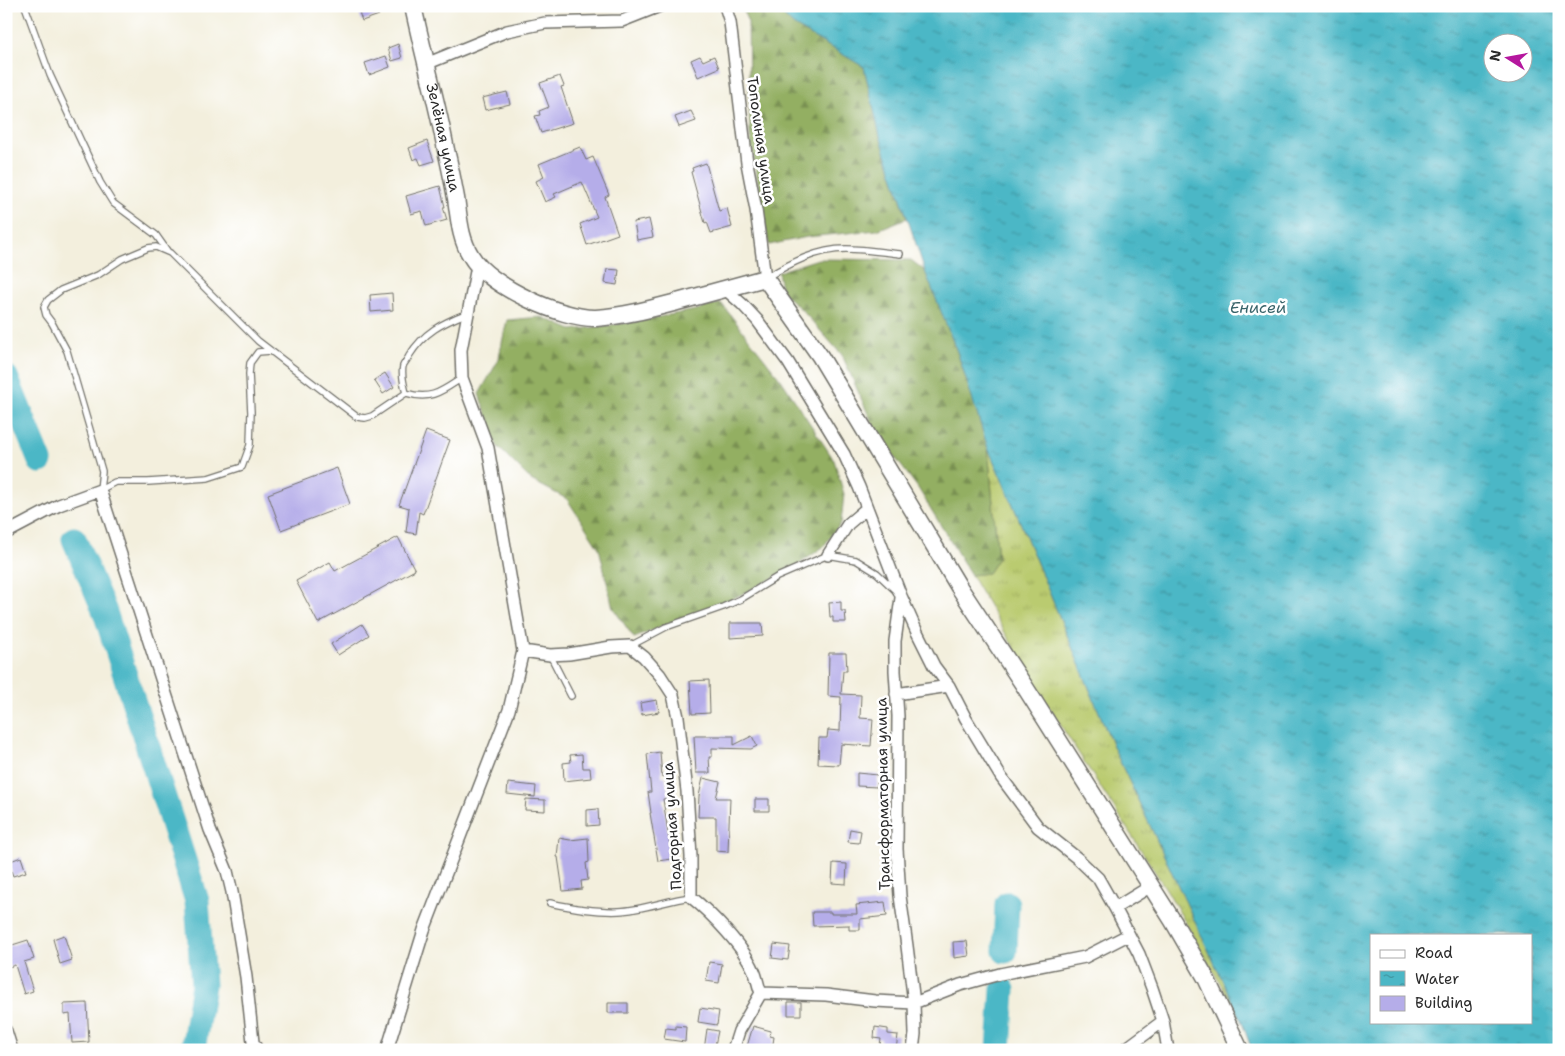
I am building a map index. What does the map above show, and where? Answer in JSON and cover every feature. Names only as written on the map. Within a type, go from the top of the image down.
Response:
[{"type":"street","name":"Зелёная улица","points":[[413,6],[446,147],[464,243],[477,266]]},
{"type":"street","points":[[426,64],[507,31],[545,24],[622,21],[660,6]]},
{"type":"street","name":"Тополиная улица","points":[[725,6],[730,22],[747,163],[756,210],[765,278]]},
{"type":"street","points":[[387,1050],[424,930],[509,710],[523,652],[488,448],[462,378],[461,350],[477,266],[498,282],[543,306],[570,316],[582,318],[640,311],[765,278],[820,356],[959,587],[1025,687],[1151,886],[1206,978],[1240,1050]]},
{"type":"street","points":[[725,289],[757,320],[788,362],[844,454],[916,630],[934,666],[949,686],[966,720],[1001,777],[1038,827],[1078,858],[1098,878],[1139,954],[1163,1021],[1168,1050]]},
{"type":"street","points":[[6,532],[59,505],[100,490],[210,830],[227,871],[246,977],[253,1042],[257,1050]]},
{"type":"street","points":[[828,555],[848,524],[867,508]]},
{"type":"street","name":"Трансформаторная улица","points":[[901,596],[896,640],[898,716],[897,859],[914,1003],[915,1034],[913,1050]]},
{"type":"street","points":[[523,652],[550,655],[569,654],[630,646]]},
{"type":"street","name":"Подгорная улица","points":[[630,646],[644,657],[660,674],[673,695],[678,718],[686,791],[691,857],[691,897],[703,906],[735,941],[754,970],[760,993]]},
{"type":"street","points":[[896,694],[949,686]]},
{"type":"street","points":[[1115,908],[1151,886]]},
{"type":"street","points":[[733,1050],[739,1031],[760,993],[826,995],[875,1001],[914,1003],[960,985],[1000,974],[1084,957],[1128,934]]},
{"type":"street","points":[[1124,1050],[1163,1021]]},
{"type":"street","points":[[6,1031],[12,1050]]},
{"type":"lane","points":[[25,6],[50,75],[100,182],[113,203],[156,235],[170,253],[258,342],[357,417],[365,418],[372,416],[406,393]]},
{"type":"lane","points":[[100,490],[102,471],[67,351],[46,315],[44,307],[48,300],[61,290],[98,275],[122,259],[148,248],[156,247],[170,253]]},
{"type":"lane","points":[[765,278],[790,263],[821,252],[845,249],[900,254]]},
{"type":"lane","points":[[406,393],[403,380],[403,366],[414,349],[426,335],[439,326],[468,313]]},
{"type":"lane","points":[[100,490],[115,482],[208,478],[242,467],[250,445],[250,363],[258,352],[271,351]]},
{"type":"lane","points":[[406,393],[417,397],[430,396],[443,391],[462,378]]},
{"type":"lane","points":[[630,646],[666,627],[741,599],[777,577],[828,555],[856,560],[878,573],[901,596]]},
{"type":"lane","points":[[550,655],[571,696]]},
{"type":"lane","points":[[550,903],[577,909],[620,911],[691,897]]},
{"type":"green space","points":[[741,6],[774,6],[793,25],[864,67],[880,136],[907,218],[877,230],[807,237],[769,245],[750,137],[748,22]]},
{"type":"green space","points":[[818,259],[911,260],[925,271],[958,354],[988,448],[998,558],[988,573],[971,575],[918,488],[876,432],[842,355],[801,309],[782,292],[778,272]]},
{"type":"green space","points":[[721,303],[782,381],[834,460],[844,494],[841,523],[823,547],[795,567],[732,599],[634,638],[613,608],[599,548],[567,499],[531,480],[497,446],[479,394],[498,361],[507,320],[542,317],[572,330],[627,323],[696,310]]},
{"type":"green space","points":[[988,448],[1116,753],[1241,1020],[1168,892],[1047,704],[971,575],[988,573],[998,558]]},
{"type":"water","name":"Енисей","points":[[774,6],[1559,6],[1559,1050],[1252,1050],[1241,1020],[1116,753],[988,448],[958,354],[925,271],[880,136],[864,67],[793,25]]},
{"type":"building","points":[[357,6],[376,6],[379,15],[362,21]]},
{"type":"building","points":[[398,44],[402,58],[392,61],[388,48]]},
{"type":"building","points":[[386,56],[390,67],[369,75],[365,63]]},
{"type":"building","points":[[700,56],[703,61],[714,56],[719,68],[698,77],[691,60]]},
{"type":"building","points":[[560,76],[564,86],[561,87],[573,123],[541,133],[535,116],[540,115],[539,111],[549,107],[540,83]]},
{"type":"building","points":[[507,92],[510,104],[485,110],[482,98]]},
{"type":"building","points":[[691,111],[696,121],[679,127],[675,117]]},
{"type":"building","points":[[427,141],[434,161],[421,165],[418,158],[413,160],[409,148]]},
{"type":"building","points":[[580,147],[586,160],[593,157],[609,195],[605,197],[618,234],[587,245],[580,224],[597,217],[582,182],[554,194],[556,197],[545,202],[536,181],[544,177],[539,164]]},
{"type":"building","points":[[706,163],[719,211],[727,208],[732,227],[711,233],[707,222],[705,223],[691,172],[693,171],[692,168]]},
{"type":"building","points":[[440,186],[447,220],[426,226],[422,211],[411,214],[406,196]]},
{"type":"building","points":[[649,219],[653,237],[637,240],[634,222]]},
{"type":"building","points":[[607,269],[619,270],[617,285],[605,283]]},
{"type":"building","points":[[392,293],[393,310],[371,312],[370,295]]},
{"type":"building","points":[[385,373],[394,387],[383,394],[374,380]]},
{"type":"building","points":[[426,431],[450,440],[423,514],[419,512],[416,534],[406,532],[409,508],[399,505]]},
{"type":"building","points":[[337,468],[350,504],[281,530],[268,494]]},
{"type":"building","points":[[398,537],[415,570],[318,623],[296,581],[330,562],[335,571]]},
{"type":"building","points":[[841,602],[841,611],[845,611],[846,622],[833,622],[833,617],[830,617],[829,603]]},
{"type":"building","points":[[730,623],[762,623],[763,636],[730,638]]},
{"type":"building","points":[[362,624],[369,635],[338,655],[331,644]]},
{"type":"building","points":[[829,653],[846,653],[847,671],[843,671],[841,694],[861,695],[860,718],[873,719],[871,746],[841,744],[839,765],[818,764],[819,738],[827,738],[828,730],[840,731],[841,697],[828,696]]},
{"type":"building","points":[[709,680],[710,713],[692,714],[690,681]]},
{"type":"building","points":[[657,700],[659,712],[642,715],[640,703]]},
{"type":"building","points":[[694,736],[734,736],[734,745],[752,736],[757,746],[751,749],[712,748],[712,757],[709,757],[710,773],[696,773]]},
{"type":"building","points":[[660,752],[662,777],[665,776],[669,798],[663,799],[672,859],[658,861],[650,813],[648,792],[651,792],[647,754]]},
{"type":"building","points":[[582,754],[583,768],[590,768],[591,778],[564,781],[563,763],[571,762],[570,755]]},
{"type":"building","points":[[857,773],[878,775],[877,787],[857,786]]},
{"type":"building","points":[[703,778],[720,782],[716,798],[730,798],[728,852],[716,851],[716,817],[698,817],[699,796]]},
{"type":"building","points":[[508,783],[536,786],[535,797],[507,794]]},
{"type":"building","points":[[526,799],[545,800],[545,811],[525,810]]},
{"type":"building","points":[[755,799],[769,799],[769,811],[755,811]]},
{"type":"building","points":[[598,809],[599,825],[587,826],[587,810]]},
{"type":"building","points":[[850,829],[861,831],[859,843],[848,842]]},
{"type":"building","points":[[559,838],[570,840],[588,838],[589,862],[586,863],[588,880],[581,881],[582,889],[563,891],[557,857]]},
{"type":"building","points":[[21,857],[26,872],[13,876],[8,862]]},
{"type":"building","points":[[833,863],[847,864],[846,884],[832,883]]},
{"type":"building","points":[[885,902],[887,916],[860,919],[860,930],[849,930],[849,925],[813,926],[812,912],[857,914],[856,905]]},
{"type":"building","points":[[64,935],[72,960],[60,964],[53,939]]},
{"type":"building","points":[[28,940],[34,959],[24,962],[33,991],[24,994],[15,965],[6,968],[6,947]]},
{"type":"building","points":[[967,941],[969,956],[954,958],[953,942]]},
{"type":"building","points":[[774,944],[790,946],[788,960],[772,958]]},
{"type":"building","points":[[709,962],[722,964],[719,983],[706,981]]},
{"type":"building","points":[[788,1002],[801,1002],[801,1015],[788,1015]]},
{"type":"building","points":[[87,1003],[89,1042],[72,1043],[70,1014],[64,1015],[64,1004]]},
{"type":"building","points":[[608,1003],[628,1003],[628,1013],[608,1013]]},
{"type":"building","points":[[700,1008],[719,1011],[717,1025],[698,1022]]},
{"type":"building","points":[[676,1026],[686,1027],[685,1042],[664,1039],[666,1028],[676,1029]]},
{"type":"building","points":[[753,1026],[771,1031],[770,1036],[774,1037],[772,1050],[746,1050]]},
{"type":"building","points":[[875,1027],[888,1029],[888,1034],[898,1035],[896,1050],[879,1050],[881,1039],[874,1038]]},
{"type":"building","points":[[707,1029],[718,1031],[714,1050],[704,1050]]},
{"type":"waterway","points":[[6,377],[40,461]]},
{"type":"waterway","points":[[74,539],[105,612],[197,901],[203,985],[193,1050]]},
{"type":"waterway","points":[[1005,951],[1007,904]]},
{"type":"waterway","points":[[999,1050],[1003,990]]}]
